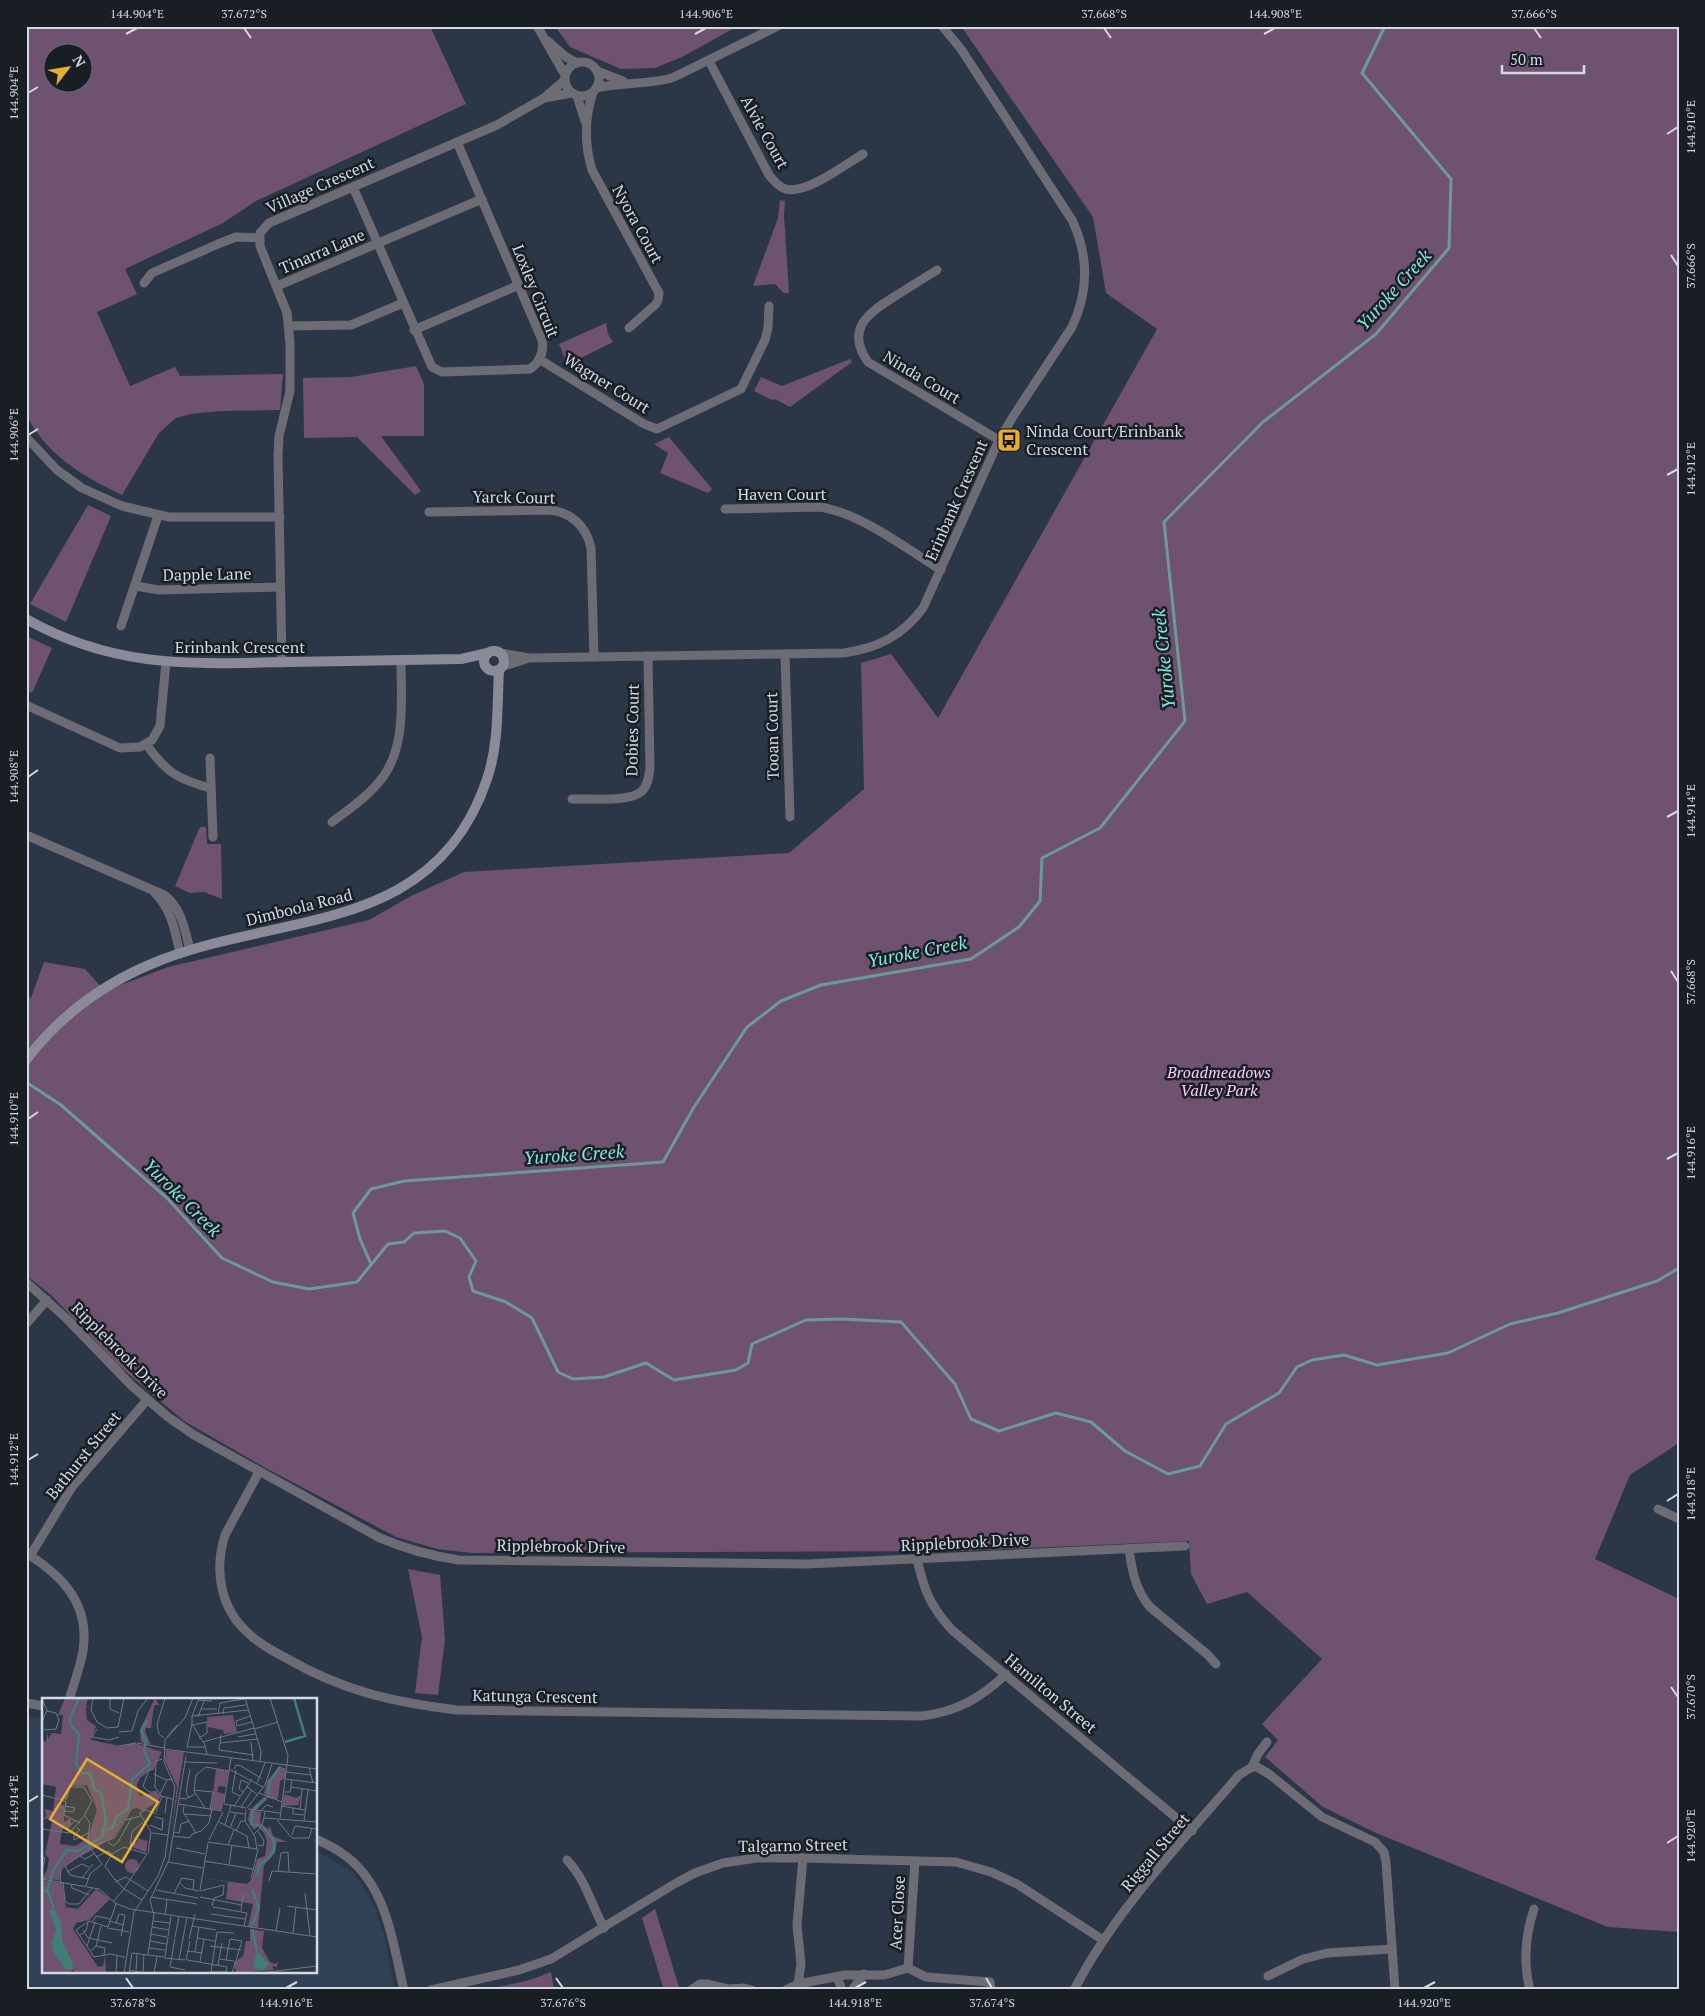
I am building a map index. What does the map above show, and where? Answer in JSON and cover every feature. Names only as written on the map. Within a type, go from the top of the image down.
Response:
[{"type":"street","points":[[537,26],[565,77],[568,89],[574,94],[582,96],[595,90],[657,82],[672,78],[778,26]]},
{"type":"street","name":"Erinbank Crescent","points":[[501,653],[528,658],[844,653],[861,650],[889,640],[902,631],[919,614],[931,593],[999,440],[1072,327],[1079,312],[1085,279],[1084,256],[1072,220],[961,49],[942,26]]},
{"type":"street","points":[[544,38],[566,57],[577,63],[589,64],[597,71],[609,77],[630,84]]},
{"type":"street","name":"Alvie Court","points":[[710,61],[769,175],[783,188],[796,190],[811,185],[863,154]]},
{"type":"street","points":[[565,77],[570,66],[577,63]]},
{"type":"street","points":[[595,90],[598,77],[597,71]]},
{"type":"street","name":"Village Crescent","points":[[282,662],[278,456],[281,426],[290,391],[289,326],[278,286],[260,246],[260,233],[269,223],[497,125],[544,98],[565,77]]},
{"type":"street","name":"Nyora Court","points":[[595,90],[588,106],[586,123],[587,154],[592,170],[659,293],[656,304],[629,328]]},
{"type":"street","name":"Village Crescent","points":[[544,98],[574,94]]},
{"type":"street","name":"Nyora Court","points":[[574,94],[586,123]]},
{"type":"street","name":"Loxley Circuit","points":[[353,187],[414,330],[432,367],[442,372],[524,370],[534,366],[543,352],[542,340],[457,142]]},
{"type":"street","name":"Tinarra Lane","points":[[278,286],[482,199]]},
{"type":"street","points":[[144,282],[152,273],[236,237],[259,238]]},
{"type":"street","name":"Ninda Court","points":[[937,270],[872,312],[860,327],[859,345],[868,362],[999,440]]},
{"type":"street","points":[[414,330],[519,286]]},
{"type":"street","points":[[289,326],[351,325],[403,303]]},
{"type":"street","name":"Wagner Court","points":[[539,359],[644,424],[657,429],[741,389],[765,340],[769,306]]},
{"type":"street","points":[[26,437],[58,470],[82,488],[122,506],[158,516],[212,518],[280,517]]},
{"type":"street","name":"Haven Court","points":[[725,509],[819,507],[831,509],[854,518],[941,570]]},
{"type":"street","name":"Yarck Court","points":[[429,512],[547,510],[565,513],[574,519],[586,532],[591,548],[594,657]]},
{"type":"street","name":"Dapple Lane","points":[[121,626],[158,516]]},
{"type":"street","name":"Dapple Lane","points":[[135,586],[159,590],[280,587]]},
{"type":"street","name":"Erinbank Crescent","points":[[26,619],[52,633],[86,646],[132,658],[166,662],[461,659],[488,653]]},
{"type":"street","points":[[494,651],[501,653],[505,659],[501,668],[493,672],[486,667],[484,659],[488,653],[494,651]]},
{"type":"street","name":"Tooan Court","points":[[785,654],[790,818]]},
{"type":"street","name":"Dobies Court","points":[[572,799],[632,796],[646,785],[650,768],[648,656]]},
{"type":"street","name":"Erinbank Crescent","points":[[501,668],[528,658]]},
{"type":"street","name":"Erinbank Crescent","points":[[461,659],[486,667]]},
{"type":"street","points":[[332,822],[375,786],[387,771],[394,756],[401,726],[401,660]]},
{"type":"street","points":[[26,705],[120,748],[134,749],[146,744],[157,734],[160,726],[166,662]]},
{"type":"street","name":"Dimboola Road","points":[[486,667],[496,709]]},
{"type":"street","name":"Dimboola Road","points":[[26,1060],[54,1026],[84,1002],[122,978],[144,967],[190,950],[367,905],[402,888],[421,875],[448,849],[471,817],[479,799],[493,758],[501,668]]},
{"type":"street","points":[[146,744],[156,758],[173,774],[194,784],[210,788]]},
{"type":"street","points":[[210,758],[213,837]]},
{"type":"street","points":[[26,835],[153,892],[164,895],[175,904],[190,950]]},
{"type":"street","points":[[153,892],[162,901],[172,918],[180,954]]},
{"type":"street","name":"Ripplebrook Drive","points":[[26,1282],[47,1300],[147,1400],[194,1435],[380,1538],[406,1549],[438,1557],[459,1560],[764,1564],[917,1559],[1185,1546]]},
{"type":"street","points":[[26,1324],[47,1300]]},
{"type":"street","name":"Bathurst Street","points":[[28,1555],[72,1487],[147,1400]]},
{"type":"street","name":"Katunga Crescent","points":[[259,1472],[221,1546],[219,1572],[221,1587],[232,1614],[240,1626],[261,1644],[316,1674],[370,1695],[402,1703],[457,1710],[922,1716],[938,1714],[966,1704],[979,1697],[1006,1674]]},
{"type":"street","points":[[1658,1509],[1679,1519]]},
{"type":"street","points":[[1129,1549],[1133,1578],[1143,1598],[1160,1616],[1208,1655],[1216,1664]]},
{"type":"street","points":[[28,1555],[47,1566],[64,1582],[81,1616],[84,1638],[83,1652],[71,1698]]},
{"type":"street","name":"Hamilton Street","points":[[917,1559],[923,1586],[940,1617],[952,1630],[1192,1831]]},
{"type":"street","points":[[26,1703],[42,1706]]},
{"type":"street","name":"Riggall Street","points":[[1074,1990],[1103,1940],[1125,1911],[1238,1775],[1252,1767],[1258,1754],[1267,1742]]},
{"type":"street","points":[[1252,1767],[1257,1767],[1269,1774],[1322,1818],[1375,1842],[1384,1852],[1395,1990]]},
{"type":"street","points":[[318,1840],[351,1861],[376,1892],[386,1913],[404,1990]]},
{"type":"street","points":[[798,1984],[802,1964],[797,1925],[803,1858]]},
{"type":"street","name":"Talgarno Street","points":[[431,1990],[537,1965],[564,1952],[676,1882],[707,1868],[741,1860],[803,1858],[915,1860],[968,1864],[1018,1884],[1103,1940]]},
{"type":"street","points":[[567,1860],[587,1888],[604,1928]]},
{"type":"street","name":"Acer Close","points":[[908,1968],[915,1860]]},
{"type":"street","points":[[1530,1990],[1527,1976],[1526,1942],[1534,1909]]},
{"type":"street","points":[[1268,1976],[1303,1960],[1327,1953],[1392,1950]]},
{"type":"street","points":[[786,1990],[798,1984],[837,1976],[891,1974],[908,1968],[926,1977],[990,1982],[991,1990]]},
{"type":"street","points":[[852,1990],[864,1974]]},
{"type":"street","points":[[837,1976],[842,1990]]},
{"type":"street","points":[[691,1990],[700,1984],[752,1990]]},
{"type":"shaded area","points":[[26,1716],[42,1719],[42,1974],[318,1974],[318,1852],[353,1872],[373,1903],[384,1935],[395,1990],[26,1990]]},
{"type":"green space","points":[[26,26],[430,26],[466,104],[256,201],[223,223],[125,269],[137,294],[97,312],[130,386],[175,367],[180,376],[283,374],[280,410],[220,411],[191,414],[176,418],[159,433],[122,495],[93,480],[67,463],[35,430],[26,415]]},
{"type":"green space","points":[[555,26],[738,26],[682,57],[655,68],[621,69],[570,47]]},
{"type":"green space","name":"Broadmeadows Valley Park","points":[[961,26],[1679,26],[1679,1443],[1630,1475],[1595,1559],[1679,1599],[1679,1932],[1608,1927],[1376,1833],[1323,1807],[1265,1757],[1278,1740],[1262,1724],[1322,1659],[1247,1592],[1207,1604],[1191,1574],[1189,1541],[960,1551],[472,1553],[437,1549],[396,1537],[262,1466],[184,1421],[119,1366],[51,1295],[26,1275],[26,996],[31,998],[44,962],[85,969],[105,991],[168,967],[369,920],[413,895],[464,872],[789,853],[864,789],[861,663],[891,654],[938,718],[1157,329],[1106,293],[1093,217]]},
{"type":"green space","points":[[780,200],[785,201],[784,215],[789,293],[784,293],[775,284],[753,286],[778,218]]},
{"type":"green space","points":[[606,323],[608,334],[613,342],[573,362],[569,368],[559,344]]},
{"type":"green space","points":[[850,359],[852,362],[790,407],[754,391],[761,377],[782,386]]},
{"type":"green space","points":[[416,366],[424,384],[424,436],[381,436],[421,491],[415,495],[357,437],[304,438],[303,378],[351,377]]},
{"type":"green space","points":[[669,437],[712,489],[708,493],[660,473],[668,453],[654,444]]},
{"type":"green space","points":[[88,505],[111,516],[66,622],[30,604]]},
{"type":"green space","points":[[26,636],[52,648],[32,693],[26,690]]},
{"type":"green space","points":[[200,827],[206,827],[207,844],[221,844],[222,899],[204,892],[190,893],[175,886]]},
{"type":"green space","points":[[408,1569],[440,1575],[445,1639],[438,1695],[415,1693],[422,1637]]},
{"type":"green space","points":[[655,1909],[680,1990],[664,1990],[642,1918]]},
{"type":"green space","points":[[551,1972],[554,1990],[486,1990],[530,1980]]},
{"type":"waterway","name":"Yuroke Creek","points":[[371,1264],[360,1239],[353,1213],[371,1189],[404,1181],[663,1162],[694,1107],[747,1027],[781,1001],[821,985],[971,959],[1019,927],[1040,901],[1042,858],[1100,828],[1185,721],[1164,522],[1263,422],[1376,334],[1449,248],[1451,179],[1362,73],[1385,26]]},
{"type":"waterway","points":[[26,1082],[61,1105],[167,1198],[222,1258],[273,1282],[309,1289],[357,1282],[388,1244],[404,1242],[414,1233],[445,1231],[460,1238],[476,1261],[469,1277],[473,1291],[506,1302],[532,1318],[558,1372],[573,1379],[604,1377],[646,1363],[674,1380],[736,1370],[748,1363],[752,1344],[806,1320],[841,1319],[901,1322],[955,1384],[971,1419],[999,1431],[1056,1413],[1091,1422],[1125,1451],[1168,1474],[1200,1466],[1226,1424],[1279,1393],[1297,1367],[1312,1360],[1344,1355],[1377,1365],[1448,1353],[1510,1324],[1558,1313],[1657,1281],[1679,1268]]},
{"type":"place","name":"Ninda Court/Erinbank Crescent","points":[[1009,440]]}]
